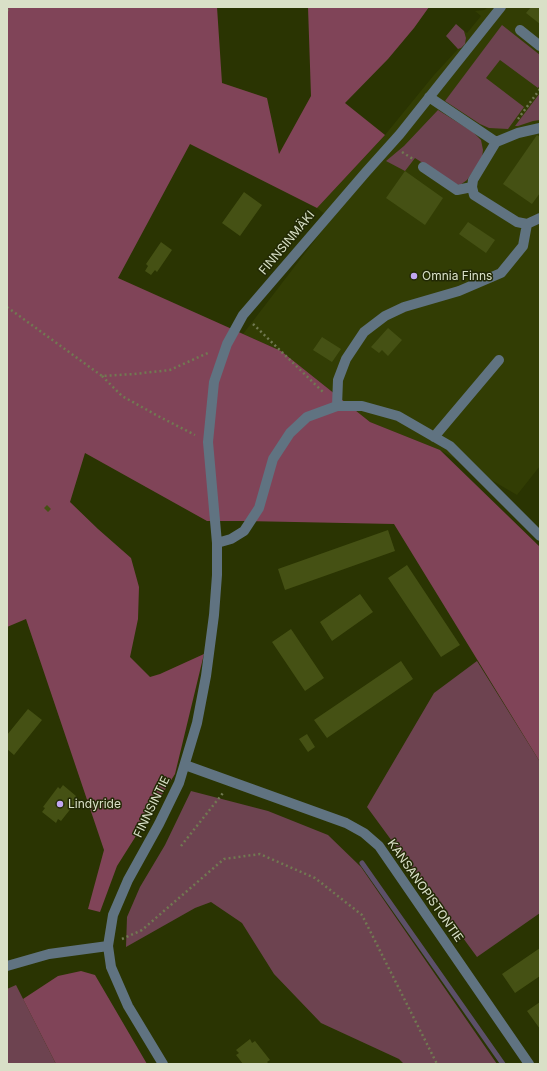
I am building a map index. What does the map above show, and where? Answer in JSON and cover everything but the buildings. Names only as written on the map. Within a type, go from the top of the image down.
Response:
[{"type":"street","name":"FINNSINMÄKI","points":[[217,543],[208,442],[214,382],[227,344],[243,315],[391,144],[501,7]]},
{"type":"street","points":[[520,30],[540,46]]},
{"type":"street","points":[[429,97],[496,142]]},
{"type":"street","points":[[540,128],[518,133],[496,142],[473,180],[472,187],[474,195],[517,222],[527,224],[540,218]]},
{"type":"street","points":[[423,166],[457,190],[472,187]]},
{"type":"street","points":[[337,406],[338,380],[346,359],[364,332],[385,316],[404,307],[459,291],[501,273],[524,246],[527,224]]},
{"type":"street","points":[[434,436],[498,360]]},
{"type":"street","points":[[217,543],[231,539],[244,531],[259,508],[273,459],[290,433],[308,417],[337,406],[362,406],[398,416],[450,446],[540,536]]},
{"type":"street","name":"FINNSINTIE","points":[[163,1064],[128,1006],[111,967],[108,946],[113,915],[128,880],[159,824],[178,782],[185,765],[197,723],[206,676],[214,615],[217,543]]},
{"type":"street","name":"KANSANOPISTONTIE","points":[[185,765],[346,823],[364,833],[379,846],[529,1064]]},
{"type":"street","points":[[7,966],[56,953],[108,946]]},
{"type":"path","points":[[7,11],[9,7]]},
{"type":"path","points":[[517,120],[540,89]]},
{"type":"path","points":[[391,144],[423,166]]},
{"type":"path","points":[[7,307],[102,376],[122,396],[208,442]]},
{"type":"path","points":[[243,315],[337,406]]},
{"type":"path","points":[[102,376],[170,370],[227,344]]},
{"type":"path","points":[[181,846],[232,782]]},
{"type":"path","points":[[108,946],[142,930],[224,859],[260,854],[315,878],[362,915],[437,1064]]},
{"type":"shaded area","points":[[7,7],[217,7],[222,83],[267,98],[279,154],[311,96],[308,7],[429,7],[414,28],[388,59],[345,103],[385,135],[317,208],[190,144],[118,278],[281,351],[370,422],[440,450],[540,547],[540,762],[394,524],[207,521],[85,453],[70,502],[131,558],[139,587],[138,619],[130,657],[150,677],[204,654],[175,774],[117,866],[100,912],[88,909],[104,850],[26,619],[7,627]]},
{"type":"shaded area","name":"Omnia Finns","points":[[489,7],[540,7],[540,466],[517,495],[440,450],[370,422],[281,351],[243,334],[331,219],[317,208],[385,135],[434,75],[458,49],[462,48],[466,38],[464,31],[467,33],[481,16],[475,11],[484,10]]},
{"type":"shaded area","points":[[456,24],[464,31],[466,38],[465,44],[458,49],[446,36]]},
{"type":"shaded area","points":[[502,25],[540,55],[540,85],[538,88],[500,60],[486,78],[524,107],[508,129],[489,128],[480,124],[445,101]]},
{"type":"shaded area","points":[[540,93],[540,120],[515,126]]},
{"type":"shaded area","points":[[438,110],[473,132],[481,140],[483,150],[482,158],[467,180],[460,185],[455,184],[415,158],[405,171],[386,161],[404,146]]},
{"type":"shaded area","points":[[477,661],[540,762],[540,913],[477,957],[367,807],[434,693]]},
{"type":"shaded area","points":[[191,791],[268,811],[328,835],[361,867],[497,1064],[404,1064],[399,1059],[321,1023],[274,974],[242,923],[211,902],[195,908],[126,947],[127,917],[140,887],[165,845]]},
{"type":"shaded area","points":[[81,971],[95,975],[147,1064],[56,1064],[23,999],[58,976]]},
{"type":"shaded area","points":[[16,985],[56,1064],[7,1064],[7,989]]},
{"type":"waterway","points":[[362,863],[503,1064]]},
{"type":"place","name":"Omnia Finns","points":[[414,276]]},
{"type":"place","name":"Lindyride","points":[[60,804]]}]
